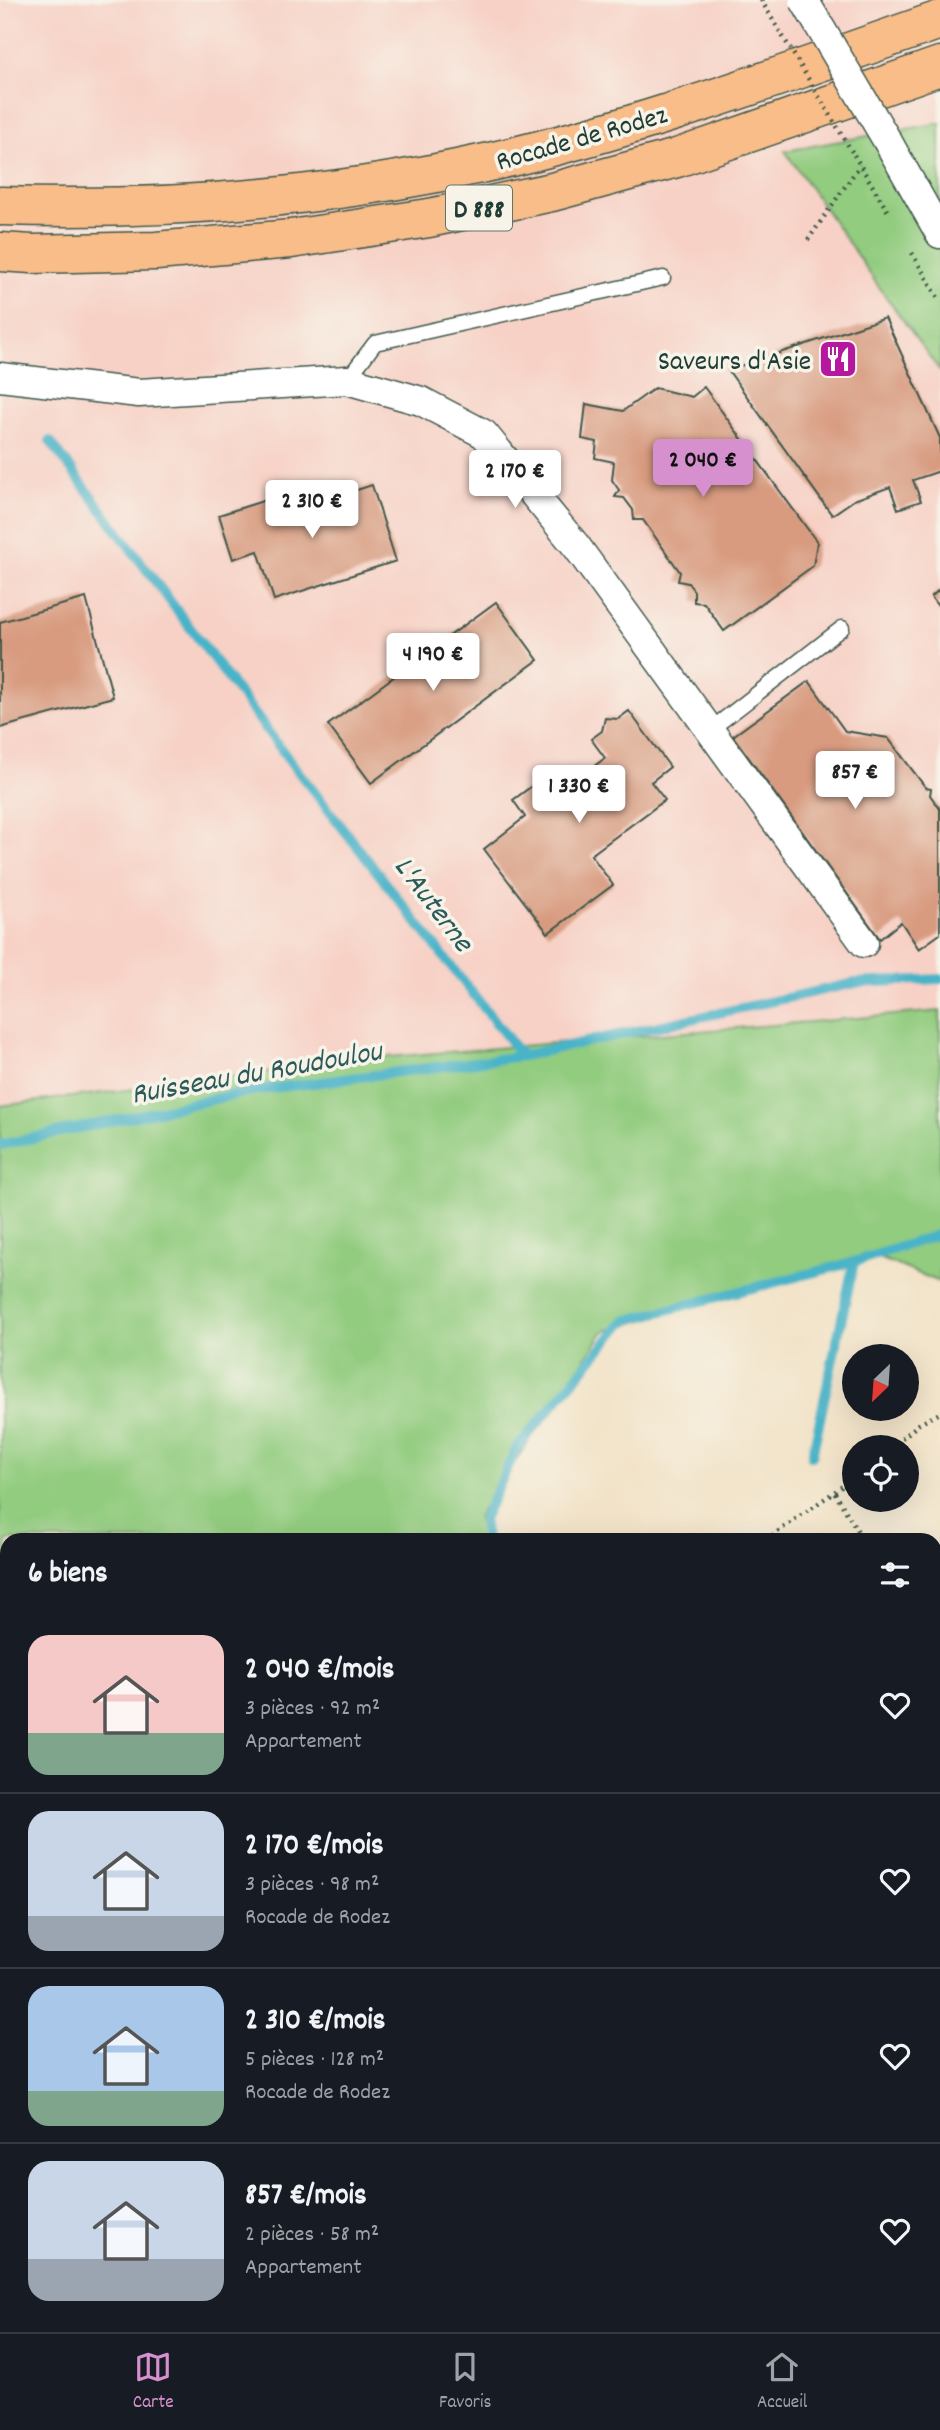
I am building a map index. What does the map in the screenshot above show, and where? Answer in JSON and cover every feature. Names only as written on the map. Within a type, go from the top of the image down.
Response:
[{"type":"highway","points":[[860,48],[940,10]]},
{"type":"highway","name":"Rocade de Rodez","points":[[0,206],[80,208],[260,199],[484,163],[594,135],[940,20]]},
{"type":"highway","name":"Rocade de Rodez","points":[[0,252],[32,254],[156,251],[291,239],[429,218],[552,192],[677,158],[940,66]]},
{"type":"street","points":[[804,0],[940,234]]},
{"type":"street","points":[[888,142],[940,222]]},
{"type":"street","points":[[0,377],[139,393],[347,380],[421,401],[484,434],[577,547],[864,943]]},
{"type":"lane","points":[[347,380],[375,343],[663,278]]},
{"type":"lane","points":[[710,730],[842,628]]},
{"type":"path","points":[[761,0],[854,155]]},
{"type":"path","points":[[808,240],[860,165]]},
{"type":"path","points":[[906,1435],[940,1413]]},
{"type":"path","points":[[776,1533],[842,1487]]},
{"type":"path","points":[[835,1493],[859,1533]]},
{"type":"shaded area","points":[[0,0],[940,0],[940,123],[785,152],[940,371],[940,1011],[387,1057],[0,1106]]},
{"type":"green space","points":[[940,123],[940,371],[785,151]]},
{"type":"green space","points":[[940,1011],[940,1282],[874,1256],[604,1331],[477,1517],[483,1533],[0,1533],[0,1106],[387,1057]]},
{"type":"building","points":[[885,318],[940,438],[940,471],[913,480],[921,501],[898,509],[890,487],[854,500],[832,515],[728,370]]},
{"type":"building","points":[[704,387],[817,542],[813,566],[724,631],[704,603],[694,602],[694,591],[688,583],[678,581],[680,572],[643,520],[634,520],[633,510],[624,498],[615,497],[619,490],[612,480],[614,462],[595,458],[597,442],[582,439],[586,404],[623,411],[655,388],[692,397]]},
{"type":"building","points":[[372,485],[396,561],[274,600],[258,551],[233,559],[219,515],[269,499],[275,517]]},
{"type":"building","points":[[940,589],[940,602],[937,605],[931,597]]},
{"type":"building","points":[[86,598],[113,697],[0,728],[0,622]]},
{"type":"building","points":[[496,602],[538,660],[371,783],[328,725]]},
{"type":"building","points":[[809,681],[845,731],[888,738],[926,788],[931,789],[930,795],[940,809],[940,934],[919,949],[901,922],[880,939],[733,736]]},
{"type":"building","points":[[629,711],[670,767],[651,782],[665,800],[591,855],[613,885],[548,933],[484,849],[525,817],[513,800],[536,783],[549,800],[605,758],[591,739],[602,731],[605,718],[618,719]]},
{"type":"waterway","name":"L'Auterne","points":[[50,441],[293,765],[522,1056],[855,983],[940,979]]},
{"type":"waterway","name":"Ruisseau du Roudoulou","points":[[0,1145],[251,1091],[522,1056]]},
{"type":"waterway","points":[[812,1456],[854,1262],[940,1234]]},
{"type":"waterway","points":[[485,1533],[483,1519],[517,1448],[624,1321],[854,1262]]},
{"type":"place","name":"Saveurs d'Asie","points":[[838,359]]}]
